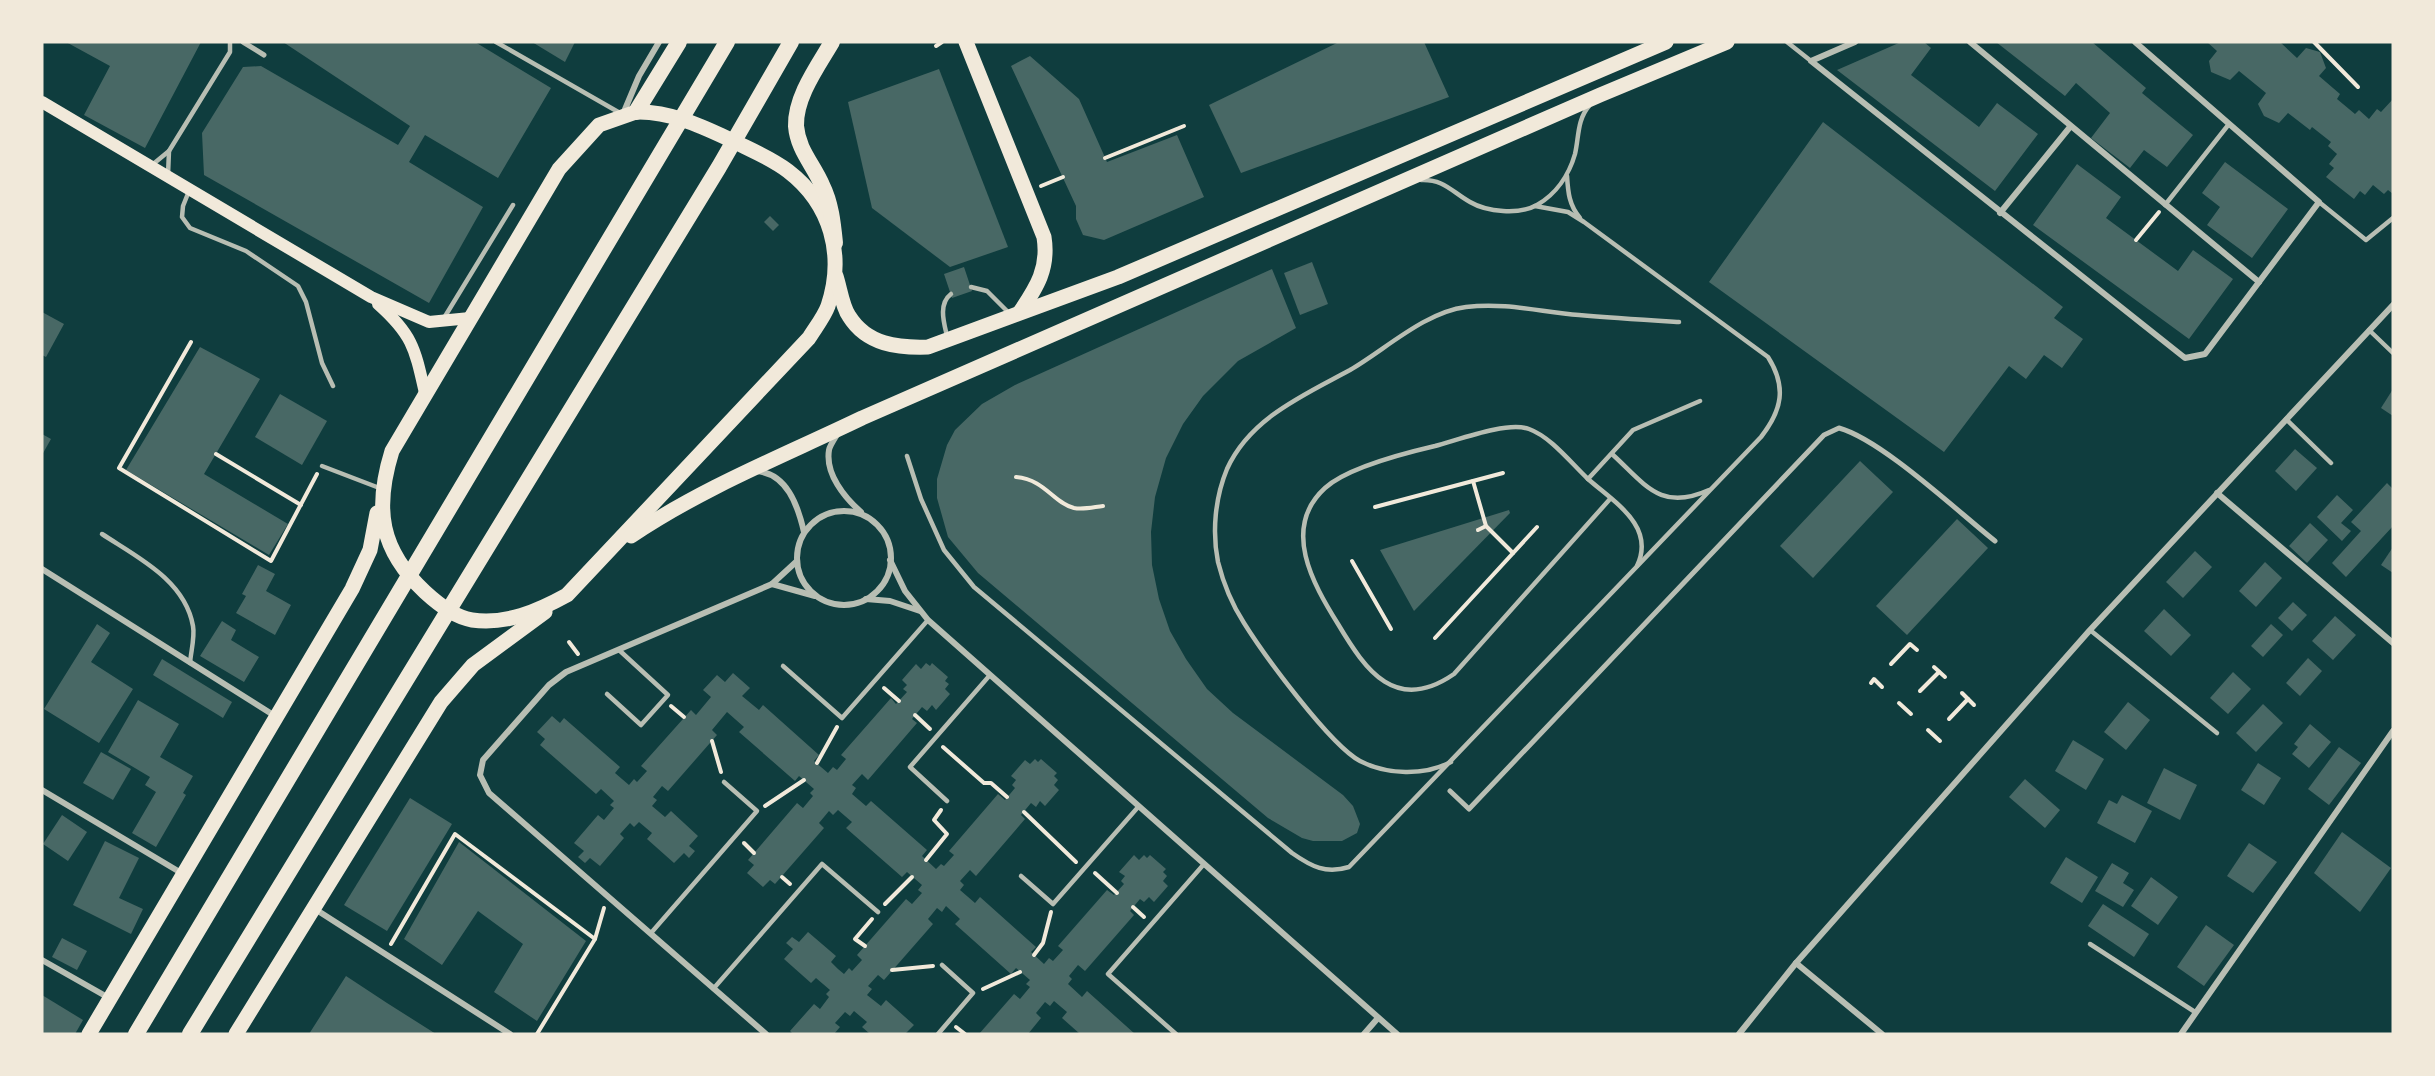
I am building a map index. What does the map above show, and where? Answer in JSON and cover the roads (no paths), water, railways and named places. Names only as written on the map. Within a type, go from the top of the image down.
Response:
[{"type":"highway","points":[[629,113],[679,42]]},
{"type":"highway","points":[[190,1034],[719,167],[791,42]]},
{"type":"highway","points":[[832,43],[807,87],[796,125],[800,146],[822,183],[830,205],[835,243]]},
{"type":"highway","points":[[136,1034],[668,145],[723,49]]},
{"type":"main road","points":[[966,42],[1039,222],[1046,252],[1041,280],[1016,313]]},
{"type":"main road","points":[[835,273],[848,316],[877,341],[898,348],[928,347],[1118,277],[1666,42]]},
{"type":"main road","points":[[609,550],[674,507],[746,470],[1410,180],[1600,94],[1727,42]]},
{"type":"main road","points":[[42,102],[371,297],[429,322],[470,318]]},
{"type":"main road","points":[[89,1034],[362,571],[370,550],[392,451],[559,169],[599,124],[629,113],[660,113],[680,118],[764,156],[786,169],[815,199],[825,216],[835,243],[835,273],[827,308],[809,338],[567,595],[473,665],[441,702],[236,1034]]},
{"type":"main road","points":[[371,297],[395,319],[412,340],[425,393]]},
{"type":"main road","points":[[382,489],[384,531],[399,564],[437,603],[456,615],[482,620],[514,617],[535,612],[567,595]]},
{"type":"street","points":[[243,42],[264,55]]},
{"type":"street","points":[[629,113],[639,76],[659,42]]},
{"type":"street","points":[[1855,42],[1811,62],[2185,358],[2205,354],[2319,202],[2135,42]]},
{"type":"street","points":[[1970,42],[2259,282]]},
{"type":"street","points":[[2000,213],[2070,127]]},
{"type":"street","points":[[1739,1034],[1796,963],[2090,630],[2393,305]]},
{"type":"street","points":[[842,428],[829,450],[831,469],[844,497],[884,533],[890,560],[905,591],[920,612],[1397,1034]]},
{"type":"street","points":[[1450,791],[1469,809],[1824,435],[1839,428],[1853,432],[1887,455],[1995,542]]},
{"type":"street","points":[[746,470],[763,472],[778,478],[788,489],[800,513],[804,532]]},
{"type":"street","points":[[2217,493],[2393,643]]},
{"type":"street","points":[[815,596],[806,586],[797,561],[798,546],[804,532],[824,515],[850,511],[864,515]]},
{"type":"street","points":[[866,600],[879,590],[887,576],[890,560]]},
{"type":"street","points":[[766,1034],[489,793],[480,775],[483,760],[549,686],[566,672],[772,584],[797,561]]},
{"type":"street","points":[[42,569],[276,716]]},
{"type":"street","points":[[772,584],[840,605],[866,600],[890,601],[920,612]]},
{"type":"street","points":[[2181,1034],[2393,731]]},
{"type":"street","points":[[42,790],[183,874]]},
{"type":"street","points":[[314,909],[510,1034]]},
{"type":"street","points":[[42,960],[109,998]]},
{"type":"street","points":[[1796,963],[1882,1034]]},
{"type":"street","points":[[1364,1034],[1378,1018]]},
{"type":"lane","points":[[150,167],[169,151],[230,52],[230,42]]},
{"type":"lane","points":[[496,42],[629,113]]},
{"type":"lane","points":[[1787,42],[1811,62]]},
{"type":"lane","points":[[1410,180],[1433,179],[1448,184],[1470,203],[1493,210],[1514,211],[1536,206],[1554,193],[1567,174],[1585,111],[1600,94]]},
{"type":"lane","points":[[2165,205],[2229,124]]},
{"type":"lane","points":[[168,178],[169,151]]},
{"type":"lane","points":[[1567,174],[1574,210],[1584,222]]},
{"type":"lane","points":[[189,191],[183,206],[182,217],[190,228],[246,251],[298,286],[306,302],[322,363],[333,386]]},
{"type":"lane","points":[[2319,202],[2366,240],[2393,218]]},
{"type":"lane","points":[[442,322],[513,205]]},
{"type":"lane","points":[[907,456],[921,499],[944,550],[974,587],[1307,864],[1321,870],[1335,871],[1349,867],[1455,760],[1761,436],[1777,413],[1781,400],[1776,369],[1768,357],[1584,222],[1568,212],[1536,206]]},
{"type":"lane","points":[[971,287],[987,291],[1016,313]]},
{"type":"lane","points":[[948,340],[943,306],[945,298],[951,294]]},
{"type":"lane","points":[[1455,760],[1430,770],[1411,772],[1376,768],[1358,760],[1340,746],[1289,683],[1243,622],[1219,564],[1216,517],[1220,491],[1228,468],[1258,426],[1278,410],[1390,346],[1416,326],[1445,312],[1464,307],[1514,306],[1577,315],[1679,322]]},
{"type":"lane","points":[[2369,330],[2393,353]]},
{"type":"lane","points":[[1588,479],[1633,430],[1700,401]]},
{"type":"lane","points":[[2286,419],[2331,463]]},
{"type":"lane","points":[[1610,499],[1454,674],[1439,684],[1419,690],[1389,684],[1373,675],[1360,660],[1314,585],[1308,568],[1303,530],[1307,512],[1321,492],[1338,479],[1417,450],[1493,431],[1528,429],[1542,437],[1634,520],[1639,529],[1643,554],[1635,571]]},
{"type":"lane","points":[[1612,454],[1654,493],[1669,499],[1683,500],[1711,489]]},
{"type":"lane","points":[[322,466],[382,489]]},
{"type":"lane","points":[[102,534],[162,573],[188,607],[194,628],[190,663]]},
{"type":"lane","points":[[783,666],[842,718],[928,620]]},
{"type":"lane","points":[[2090,630],[2217,733]]},
{"type":"lane","points":[[607,694],[641,725],[668,695],[619,650]]},
{"type":"lane","points":[[947,801],[910,767],[990,675]]},
{"type":"lane","points":[[651,933],[757,811],[724,782]]},
{"type":"lane","points":[[1021,876],[1053,904],[1139,806]]},
{"type":"lane","points":[[714,988],[822,864],[878,912]]},
{"type":"lane","points":[[1176,1034],[1108,974],[1204,864]]},
{"type":"lane","points":[[2090,944],[2195,1012]]},
{"type":"lane","points":[[938,1034],[973,993],[942,965]]}]
